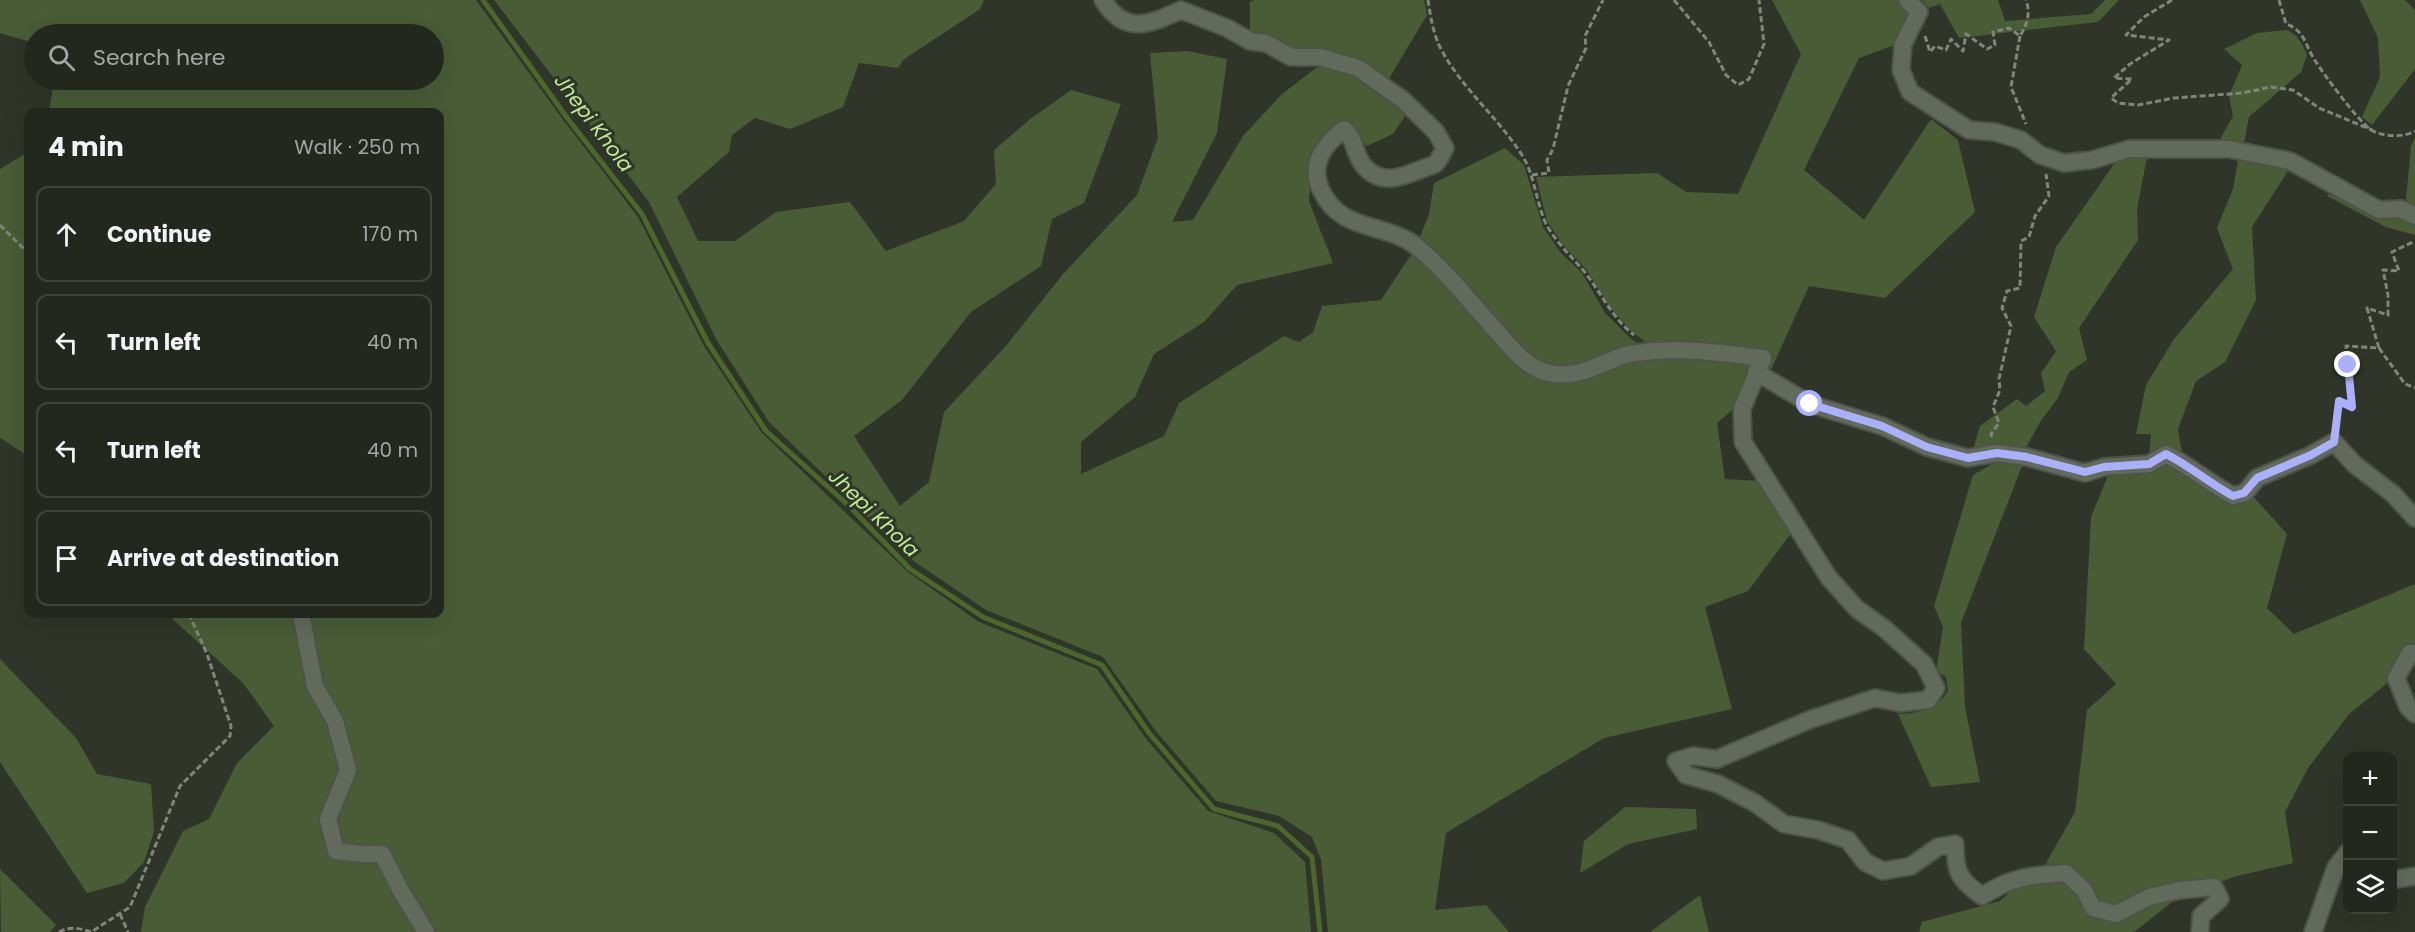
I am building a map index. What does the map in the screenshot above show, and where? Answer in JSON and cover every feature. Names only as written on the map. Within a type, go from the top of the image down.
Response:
[{"type":"street","points":[[1103,0],[1115,16],[1134,26],[1151,24],[1181,10],[1227,28],[1250,40],[1266,43],[1291,57],[1320,57],[1358,68],[1384,85],[1422,117],[1436,132],[1445,148],[1436,164],[1404,177],[1388,180],[1376,175],[1364,165],[1355,150],[1352,135],[1344,129],[1328,141],[1319,154],[1317,174],[1321,190],[1331,205],[1349,220],[1396,236],[1414,245],[1445,274],[1519,356],[1543,372],[1568,376],[1594,369],[1621,356],[1654,351],[1689,350],[1763,358],[1742,409],[1743,442],[1829,578],[1857,609],[1885,629],[1924,664],[1936,688],[1928,700],[1900,704],[1875,698],[1809,720],[1717,759],[1693,756],[1676,761],[1686,775],[1727,789],[1755,803],[1784,824],[1818,830],[1848,840],[1865,861],[1883,871],[1911,866],[1938,847],[1955,844],[1955,867],[1968,886],[1982,896],[2002,884],[2029,875],[2066,873],[2084,890],[2093,908],[2116,914],[2149,897],[2180,890],[2214,888],[2220,899],[2201,916],[2200,932]]},
{"type":"street","points":[[1913,6],[1903,44],[1901,70],[1910,92],[1969,130],[1995,132],[2013,138],[2040,155],[2064,163],[2092,160],[2129,149],[2229,149],[2290,161],[2379,210],[2402,209],[2415,216]]},
{"type":"street","points":[[1756,372],[1810,404],[1882,426],[1927,447],[1968,458],[1997,453],[2027,457],[2085,472],[2104,467],[2149,464],[2166,454],[2187,465],[2233,496],[2244,493],[2257,478],[2311,455],[2334,442],[2354,464],[2393,494],[2415,518]]},
{"type":"street","points":[[302,618],[315,686],[334,721],[348,770],[328,819],[336,851],[382,854],[426,932]]},
{"type":"street","points":[[2415,653],[2410,653],[2396,678],[2408,706],[2415,714]]},
{"type":"street","points":[[2313,932],[2336,867],[2343,858]]},
{"type":"street","points":[[2397,879],[2415,876]]},
{"type":"path","points":[[1428,0],[1438,43],[1454,69],[1523,157],[1546,222],[1561,247],[1584,271],[1607,308],[1631,333],[1654,351]]},
{"type":"path","points":[[1531,175],[1549,173],[1547,160],[1553,149],[1568,86],[1586,48],[1585,36],[1603,0]]},
{"type":"path","points":[[1674,0],[1709,42],[1726,75],[1738,85],[1749,79],[1764,44],[1759,0]]},
{"type":"path","points":[[2026,0],[2028,22],[2020,36],[2011,87],[2026,125]]},
{"type":"path","points":[[2172,0],[2144,17],[2126,35],[2169,40],[2130,64],[2114,78],[2132,79],[2111,98],[2118,103],[2146,104],[2174,98],[2242,93],[2271,87],[2293,90],[2319,108],[2386,135],[2415,132]]},
{"type":"path","points":[[2279,0],[2286,24],[2295,27],[2302,34],[2314,58],[2372,130]]},
{"type":"path","points":[[1913,6],[1930,52],[1935,46],[1946,50],[1951,39],[1963,51],[1966,34],[1986,49],[1995,45],[1993,32],[2009,28],[2020,36]]},
{"type":"path","points":[[1997,453],[1991,434],[1999,423],[1993,408],[2000,390],[1999,380],[2011,326],[2002,308],[2007,291],[2020,288],[2021,241],[2029,237],[2035,216],[2049,196],[2045,176],[2051,159]]},
{"type":"path","points":[[0,225],[24,249]]},
{"type":"path","points":[[2415,241],[2392,252],[2399,271],[2383,270],[2388,295],[2388,315],[2367,308],[2379,348],[2405,384],[2415,388]]},
{"type":"path","points":[[2334,442],[2339,401],[2352,407],[2346,346],[2379,348]]},
{"type":"path","points":[[59,932],[78,928],[91,932],[130,907],[166,815],[180,786],[230,736],[231,726],[207,654],[191,618]]},
{"type":"path","points":[[120,914],[128,932]]},
{"type":"green space","points":[[0,0],[476,0],[564,121],[638,217],[704,346],[762,433],[908,572],[979,622],[1097,669],[1147,740],[1208,811],[1274,833],[1305,862],[1311,932],[141,932],[145,907],[183,831],[209,819],[237,763],[274,726],[243,683],[171,618],[444,618],[444,108],[50,108],[52,90],[444,90],[444,24],[24,24],[24,40],[0,33]]},
{"type":"green space","points":[[494,0],[984,0],[980,9],[903,60],[898,68],[859,63],[843,107],[790,129],[755,118],[732,135],[729,152],[677,197],[698,241],[735,241],[776,212],[850,202],[886,251],[964,221],[996,184],[994,150],[1029,120],[1071,90],[1121,104],[1084,203],[1052,219],[1041,266],[971,312],[902,400],[854,436],[900,506],[929,482],[944,412],[1005,347],[1063,274],[1137,195],[1158,138],[1150,53],[1187,51],[1227,59],[1217,133],[1172,222],[1193,220],[1243,136],[1282,94],[1320,65],[1367,82],[1407,113],[1393,134],[1367,146],[1358,141],[1346,124],[1312,158],[1309,201],[1333,263],[1237,285],[1204,322],[1154,354],[1135,397],[1081,442],[1081,474],[1164,436],[1179,403],[1284,336],[1299,342],[1313,332],[1322,306],[1381,300],[1414,250],[1543,378],[1624,362],[1686,355],[1752,363],[1736,407],[1717,423],[1725,479],[1761,481],[1792,532],[1748,591],[1705,607],[1732,709],[1604,738],[1446,833],[1435,910],[1486,905],[1509,932],[1328,932],[1321,860],[1312,837],[1279,816],[1216,801],[1155,730],[1103,657],[986,610],[915,562],[769,422],[716,339],[649,202]]},
{"type":"green space","points":[[1254,0],[1424,0],[1427,15],[1387,82],[1250,36],[1250,2]]},
{"type":"green space","points":[[1772,0],[1898,0],[1903,1],[1914,12],[1895,45],[1859,58],[1804,170],[1864,220],[1931,119],[1958,140],[1975,212],[1885,298],[1809,286],[1769,374],[1760,370],[1765,357],[1655,349],[1631,331],[1609,306],[1586,269],[1563,245],[1547,221],[1536,177],[1657,173],[1686,192],[1738,194],[1801,54]]},
{"type":"green space","points":[[1922,0],[1998,0],[2005,21],[2091,14],[2105,0],[2119,0],[2098,22],[1959,38],[1940,4],[1929,8]]},
{"type":"green space","points":[[2360,0],[2405,0],[2415,10],[2415,69],[2372,125],[2362,117],[2380,77],[2378,38]]},
{"type":"green space","points":[[2287,30],[2299,40],[2307,55],[2301,72],[2249,117],[2244,143],[2219,141],[2233,116],[2229,96],[2242,65],[2224,49],[2257,33]]},
{"type":"green space","points":[[2415,137],[2415,206],[2406,200],[2411,146]]},
{"type":"green space","points":[[1505,148],[1524,165],[1543,227],[1561,253],[1582,273],[1605,313],[1629,337],[1644,348],[1567,370],[1543,368],[1522,354],[1418,242],[1429,214],[1434,183]]},
{"type":"green space","points":[[24,154],[24,453],[0,438],[0,169]]},
{"type":"green space","points":[[2239,155],[2288,171],[2252,227],[2256,300],[2225,362],[2196,381],[2178,429],[2183,459],[2149,460],[2151,434],[2136,434],[2146,385],[2174,339],[2233,269],[2217,228],[2233,189]]},
{"type":"green space","points":[[2119,157],[2147,157],[2137,209],[2138,240],[2079,328],[2087,360],[2069,372],[2058,398],[2042,419],[2024,451],[1973,450],[1980,426],[2017,399],[2026,406],[2045,391],[2041,373],[2056,351],[2034,317],[2056,247]]},
{"type":"green space","points":[[2334,191],[2401,213],[2415,224],[2415,235],[2386,227],[2327,196]]},
{"type":"green space","points":[[2167,456],[2185,468],[2251,494],[2287,534],[2267,608],[2294,634],[2415,584],[2415,649],[2390,681],[2349,714],[2308,768],[2285,812],[2293,863],[2233,877],[2216,884],[2115,911],[2097,905],[2074,872],[2046,863],[2075,812],[2087,710],[2116,684],[2084,649],[2091,517],[2109,473]]},
{"type":"green space","points":[[1997,461],[2022,466],[1961,623],[1965,707],[1980,782],[1931,787],[1898,714],[1926,709],[1938,702],[1948,691],[1946,677],[1936,671],[1943,627],[1934,606],[1973,475]]},
{"type":"green space","points":[[0,659],[76,738],[97,774],[151,784],[154,832],[144,862],[124,883],[87,893],[0,762]]},
{"type":"green space","points":[[1625,807],[1696,809],[1697,829],[1628,844],[1580,873],[1584,841]]},
{"type":"green space","points":[[0,869],[56,925],[50,932],[1,932]]},
{"type":"green space","points":[[2065,880],[2081,894],[2089,911],[2181,895],[2134,932],[1919,932],[1922,922],[2000,901],[2021,882]]},
{"type":"green space","points":[[1700,895],[1709,932],[1650,932]]},
{"type":"waterway","name":"Jhepi Khola","points":[[483,0],[568,119],[642,214],[708,343],[766,431],[848,505],[910,569],[983,617],[1102,665],[1149,733],[1214,809],[1278,826],[1312,857],[1320,932]]},
{"type":"route","points":[[1810,404],[1882,426],[1927,447],[1968,458],[1997,453],[2027,457],[2085,472],[2104,467],[2149,464],[2166,454],[2187,465],[2233,496],[2244,493],[2257,478],[2311,455],[2334,442],[2339,401],[2352,407],[2348,365]]}]
